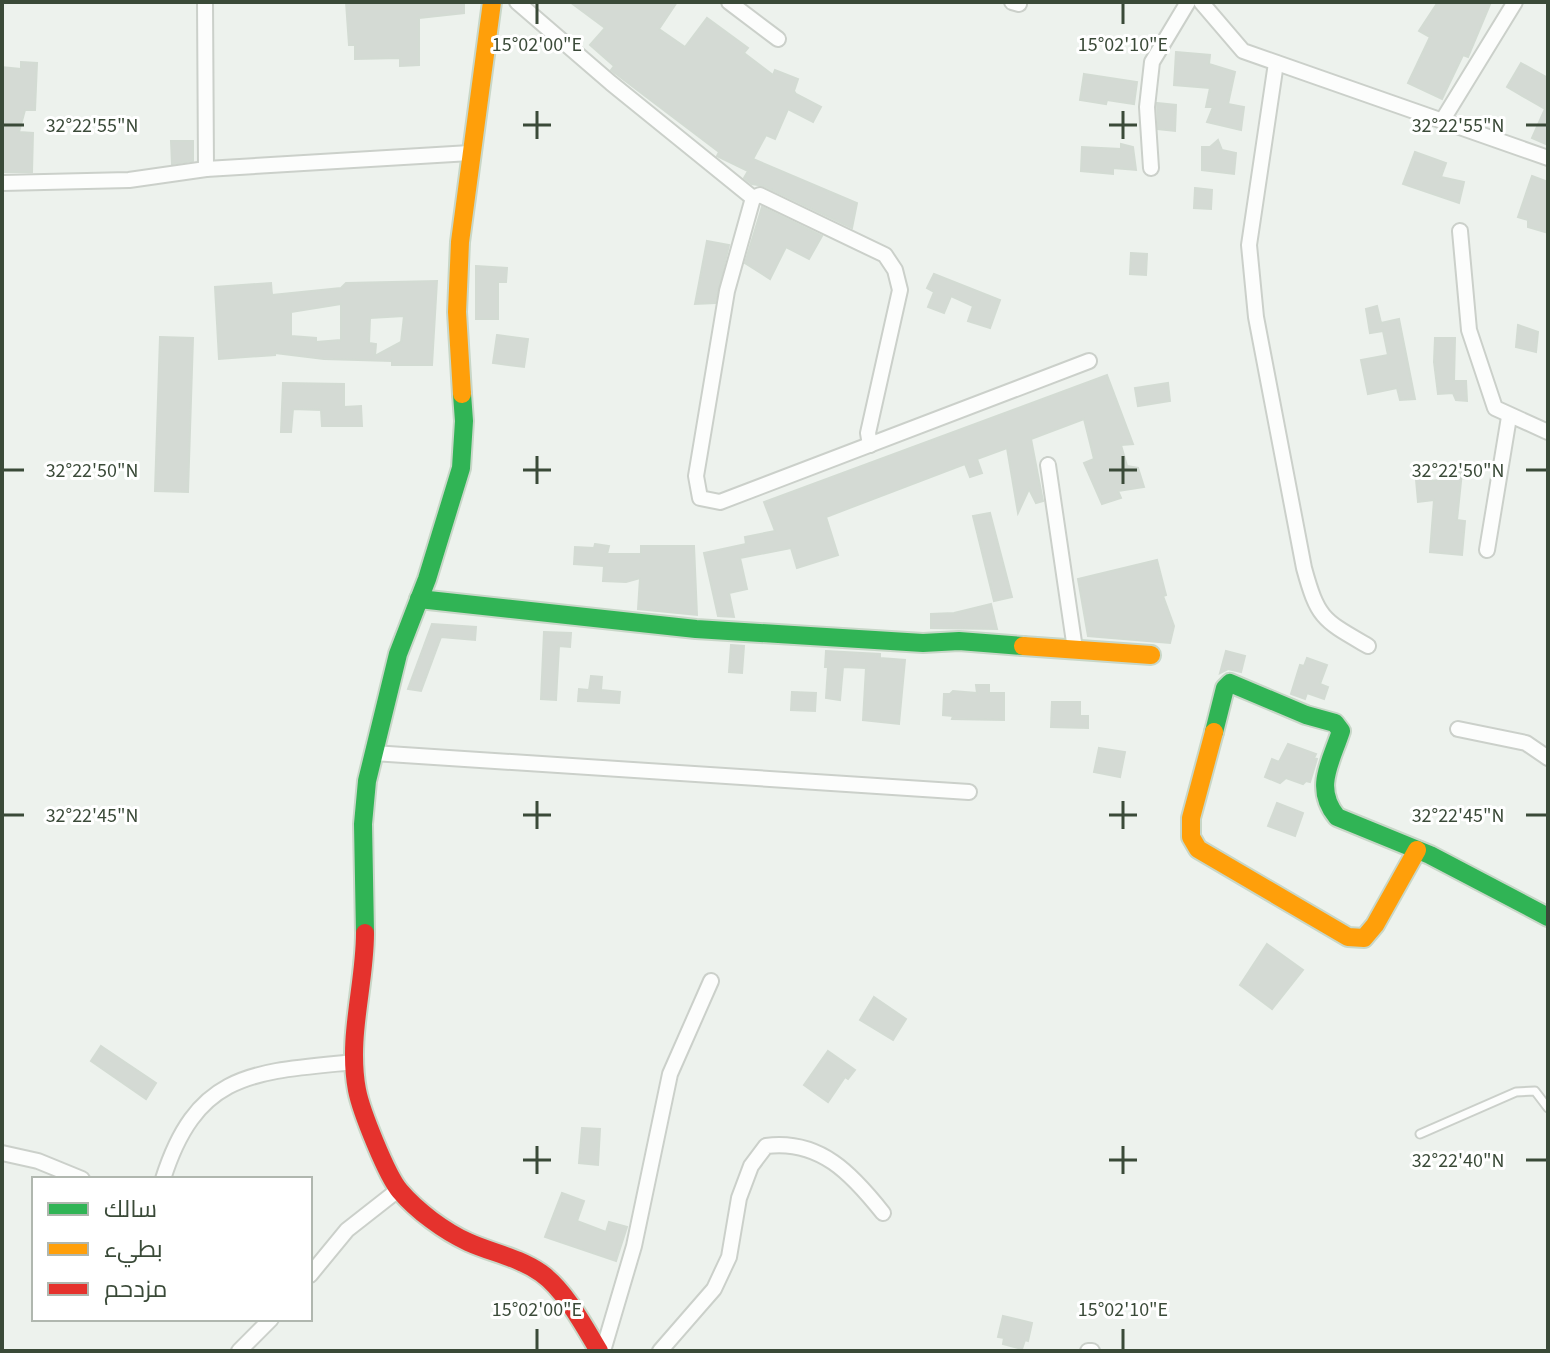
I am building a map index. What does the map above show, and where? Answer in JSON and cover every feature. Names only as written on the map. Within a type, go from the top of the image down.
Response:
[{"type":"street","points":[[205,2],[206,169]]},
{"type":"street","points":[[492,2],[460,242],[458,298],[464,421],[461,468],[398,654],[373,753],[363,824],[365,958],[357,1001],[354,1062],[357,1092],[368,1127],[398,1190],[433,1221],[468,1242],[498,1251],[542,1274],[577,1314],[601,1351]]},
{"type":"street","points":[[517,2],[753,198]]},
{"type":"street","points":[[1151,168],[1147,107],[1152,62],[1188,2]]},
{"type":"street","points":[[1201,2],[1243,51],[1548,158]]},
{"type":"street","points":[[1442,121],[1515,2]]},
{"type":"street","points":[[737,3],[778,39]]},
{"type":"street","points":[[1276,63],[1249,245],[1256,317],[1313,601],[1329,623],[1368,646]]},
{"type":"street","points":[[2,183],[129,180],[206,169],[470,153]]},
{"type":"street","points":[[753,198],[760,195],[782,204],[885,255],[895,270],[900,290],[868,433],[870,445]]},
{"type":"street","points":[[753,198],[727,291],[696,476],[700,498],[720,502],[1089,361]]},
{"type":"street","points":[[1460,231],[1469,330],[1495,408],[1509,417],[1548,431]]},
{"type":"street","points":[[1487,550],[1509,417]]},
{"type":"street","points":[[1048,465],[1075,649]]},
{"type":"street","points":[[419,599],[696,629],[923,643],[959,641],[1151,655]]},
{"type":"street","points":[[1417,850],[1375,925],[1364,938],[1348,937],[1198,849],[1191,837],[1191,818],[1225,688],[1230,683],[1306,715],[1335,723],[1341,731],[1323,786],[1327,805],[1337,817],[1417,850],[1548,917]]},
{"type":"street","points":[[1458,729],[1526,743],[1548,758]]},
{"type":"street","points":[[373,753],[969,792]]},
{"type":"street","points":[[601,1351],[634,1246],[670,1074],[711,981]]},
{"type":"street","points":[[164,1177],[172,1150],[186,1123],[199,1107],[230,1084],[313,1066],[354,1062]]},
{"type":"street","points":[[660,1351],[714,1289],[729,1257],[739,1198],[751,1166],[766,1146],[784,1144],[813,1149],[859,1183],[883,1213]]},
{"type":"street","points":[[2,1153],[38,1161],[77,1177]]},
{"type":"street","points":[[312,1273],[347,1230],[398,1190]]},
{"type":"street","points":[[239,1351],[269,1321]]},
{"type":"lane","points":[[1420,1134],[1516,1092],[1535,1091],[1548,1108]]},
{"type":"building","points":[[346,2],[464,2],[464,13],[419,18],[419,65],[400,66],[400,58],[355,59],[355,45],[349,45]]},
{"type":"building","points":[[570,2],[677,2],[659,29],[685,47],[707,18],[748,48],[744,53],[773,75],[775,70],[798,79],[796,94],[821,107],[813,122],[788,109],[775,139],[766,135],[753,159],[857,203],[852,228],[744,178],[748,171],[717,156],[719,152],[611,70],[614,66],[590,45],[605,28]]},
{"type":"building","points":[[1438,2],[1491,2],[1468,57],[1463,55],[1442,99],[1408,83],[1430,37],[1419,31]]},
{"type":"building","points":[[1176,52],[1210,55],[1209,64],[1235,72],[1228,104],[1244,107],[1241,130],[1207,122],[1213,107],[1206,107],[1210,88],[1174,85]]},
{"type":"building","points":[[21,62],[37,63],[35,110],[25,110],[19,132],[33,133],[32,172],[2,172],[2,67],[21,69]]},
{"type":"building","points":[[1521,63],[1548,78],[1548,145],[1532,138],[1545,109],[1507,87]]},
{"type":"building","points":[[1084,74],[1137,82],[1134,104],[1080,100]]},
{"type":"building","points":[[1157,103],[1176,105],[1175,131],[1158,129]]},
{"type":"building","points":[[1218,140],[1222,150],[1236,153],[1234,174],[1202,170],[1202,147],[1210,147]]},
{"type":"building","points":[[171,141],[193,141],[193,161],[172,164]]},
{"type":"building","points":[[1121,144],[1133,147],[1136,170],[1113,168],[1113,174],[1081,171],[1082,147],[1121,149]]},
{"type":"building","points":[[1415,152],[1446,163],[1441,177],[1464,182],[1459,203],[1403,184]]},
{"type":"building","points":[[1532,176],[1548,182],[1548,233],[1528,227],[1528,220],[1518,217]]},
{"type":"building","points":[[1195,188],[1212,190],[1211,209],[1194,208]]},
{"type":"building","points":[[762,207],[822,236],[809,259],[786,247],[770,279],[745,263]]},
{"type":"building","points":[[707,241],[729,245],[715,303],[695,304]]},
{"type":"building","points":[[1131,253],[1147,254],[1146,275],[1130,274]]},
{"type":"building","points":[[476,266],[507,268],[506,282],[498,282],[498,319],[476,319]]},
{"type":"building","points":[[934,274],[1000,300],[990,328],[968,321],[973,306],[951,296],[944,313],[928,307],[934,292],[927,288]]},
{"type":"building","points":[[437,281],[432,365],[392,365],[392,361],[324,359],[275,353],[219,359],[215,287],[271,283],[272,295],[341,288],[346,283]],"holes":[[[341,304],[341,340],[316,342],[316,338],[291,336],[291,312]],[[404,316],[401,342],[375,356],[376,344],[369,343],[370,318]]]},
{"type":"building","points":[[1377,306],[1381,323],[1399,319],[1415,399],[1400,400],[1397,388],[1368,394],[1361,360],[1388,355],[1383,331],[1370,333],[1366,309]]},
{"type":"building","points":[[1518,325],[1538,332],[1536,352],[1516,347]]},
{"type":"building","points":[[497,335],[528,339],[524,367],[493,363]]},
{"type":"building","points":[[160,337],[193,338],[188,492],[155,491]]},
{"type":"building","points":[[1435,338],[1455,338],[1454,381],[1466,381],[1467,401],[1456,400],[1453,393],[1438,394]]},
{"type":"building","points":[[1107,375],[1133,444],[1121,445],[1127,466],[1138,468],[1144,487],[1118,491],[1121,498],[1102,504],[1084,463],[1094,459],[1084,419],[1031,439],[1043,501],[1036,503],[1029,489],[1018,513],[1007,448],[977,459],[982,473],[970,477],[965,464],[826,517],[838,555],[797,568],[791,548],[740,558],[747,589],[729,593],[734,617],[718,616],[704,553],[746,544],[745,537],[775,531],[764,502]]},
{"type":"building","points":[[283,383],[344,384],[344,407],[361,406],[362,426],[322,426],[321,410],[293,409],[291,432],[281,432]]},
{"type":"building","points":[[1168,383],[1170,401],[1138,406],[1135,388]]},
{"type":"building","points":[[1415,468],[1430,469],[1432,481],[1445,479],[1444,471],[1462,472],[1457,520],[1465,521],[1462,555],[1430,552],[1434,500],[1418,502]]},
{"type":"building","points":[[990,513],[1012,597],[994,601],[973,516]]},
{"type":"building","points":[[595,544],[609,546],[607,554],[641,554],[641,546],[694,546],[697,615],[638,609],[640,578],[626,582],[603,581],[604,566],[574,564],[575,547],[594,548]]},
{"type":"building","points":[[1157,560],[1166,595],[1163,596],[1174,626],[1170,643],[1088,636],[1078,579]]},
{"type":"building","points":[[991,604],[997,629],[931,628],[931,614],[954,613]]},
{"type":"building","points":[[432,624],[476,627],[475,640],[441,637],[421,691],[408,689]]},
{"type":"building","points":[[544,632],[571,633],[570,647],[559,646],[556,700],[541,699]]},
{"type":"building","points":[[731,645],[744,646],[742,673],[729,672]]},
{"type":"building","points":[[826,651],[880,654],[880,658],[905,660],[899,724],[863,720],[866,668],[843,667],[840,700],[826,698]]},
{"type":"building","points":[[1226,651],[1245,656],[1241,672],[1228,669],[1220,673]]},
{"type":"building","points":[[1307,658],[1327,665],[1320,684],[1328,687],[1324,699],[1307,693],[1305,699],[1291,694],[1300,665],[1304,666]]},
{"type":"building","points":[[591,676],[602,677],[601,690],[620,692],[619,703],[578,701],[579,689],[589,690]]},
{"type":"building","points":[[976,685],[989,685],[989,693],[1004,693],[1004,720],[952,719],[953,716],[943,715],[944,694],[953,691],[977,693]]},
{"type":"building","points":[[792,692],[816,693],[815,711],[791,710]]},
{"type":"building","points":[[1052,702],[1080,702],[1080,716],[1088,716],[1088,728],[1051,727]]},
{"type":"building","points":[[1288,744],[1316,754],[1310,782],[1303,784],[1286,778],[1280,783],[1265,777],[1272,759],[1279,762]]},
{"type":"building","points":[[1099,748],[1125,752],[1120,777],[1094,772]]},
{"type":"building","points":[[1277,803],[1303,813],[1295,836],[1268,826]]},
{"type":"building","points":[[1267,944],[1303,970],[1272,1009],[1240,985]]},
{"type":"building","points":[[874,997],[906,1019],[893,1040],[860,1020]]},
{"type":"building","points":[[101,1046],[156,1083],[146,1099],[91,1061]]},
{"type":"building","points":[[828,1051],[855,1070],[848,1079],[845,1077],[828,1102],[804,1085]]},
{"type":"building","points":[[582,1128],[600,1129],[598,1165],[579,1163]]},
{"type":"building","points":[[562,1193],[584,1201],[577,1221],[606,1232],[609,1222],[627,1227],[616,1261],[545,1237]]},
{"type":"building","points":[[1003,1316],[1032,1323],[1028,1341],[1025,1340],[1022,1349],[1003,1344],[1004,1338],[998,1337]]},
{"type":"traffic: fast","points":[[365,933],[363,824],[367,781],[398,654],[427,579],[461,468],[462,394]]},
{"type":"traffic: fast","points":[[419,599],[696,629],[1023,646]]},
{"type":"traffic: fast","points":[[1214,732],[1225,688],[1230,683],[1306,715],[1335,723],[1341,731],[1325,785],[1326,796],[1337,817],[1430,855],[1548,917]]},
{"type":"traffic: slow","points":[[462,394],[457,312],[460,242],[492,2]]},
{"type":"traffic: slow","points":[[1023,646],[1151,655]]},
{"type":"traffic: slow","points":[[1214,732],[1191,818],[1191,837],[1198,849],[1348,937],[1364,938],[1375,925],[1417,850]]},
{"type":"traffic: jam","points":[[365,933],[354,1070],[364,1113],[395,1183],[414,1206],[450,1232],[523,1263],[550,1280],[599,1351]]}]
